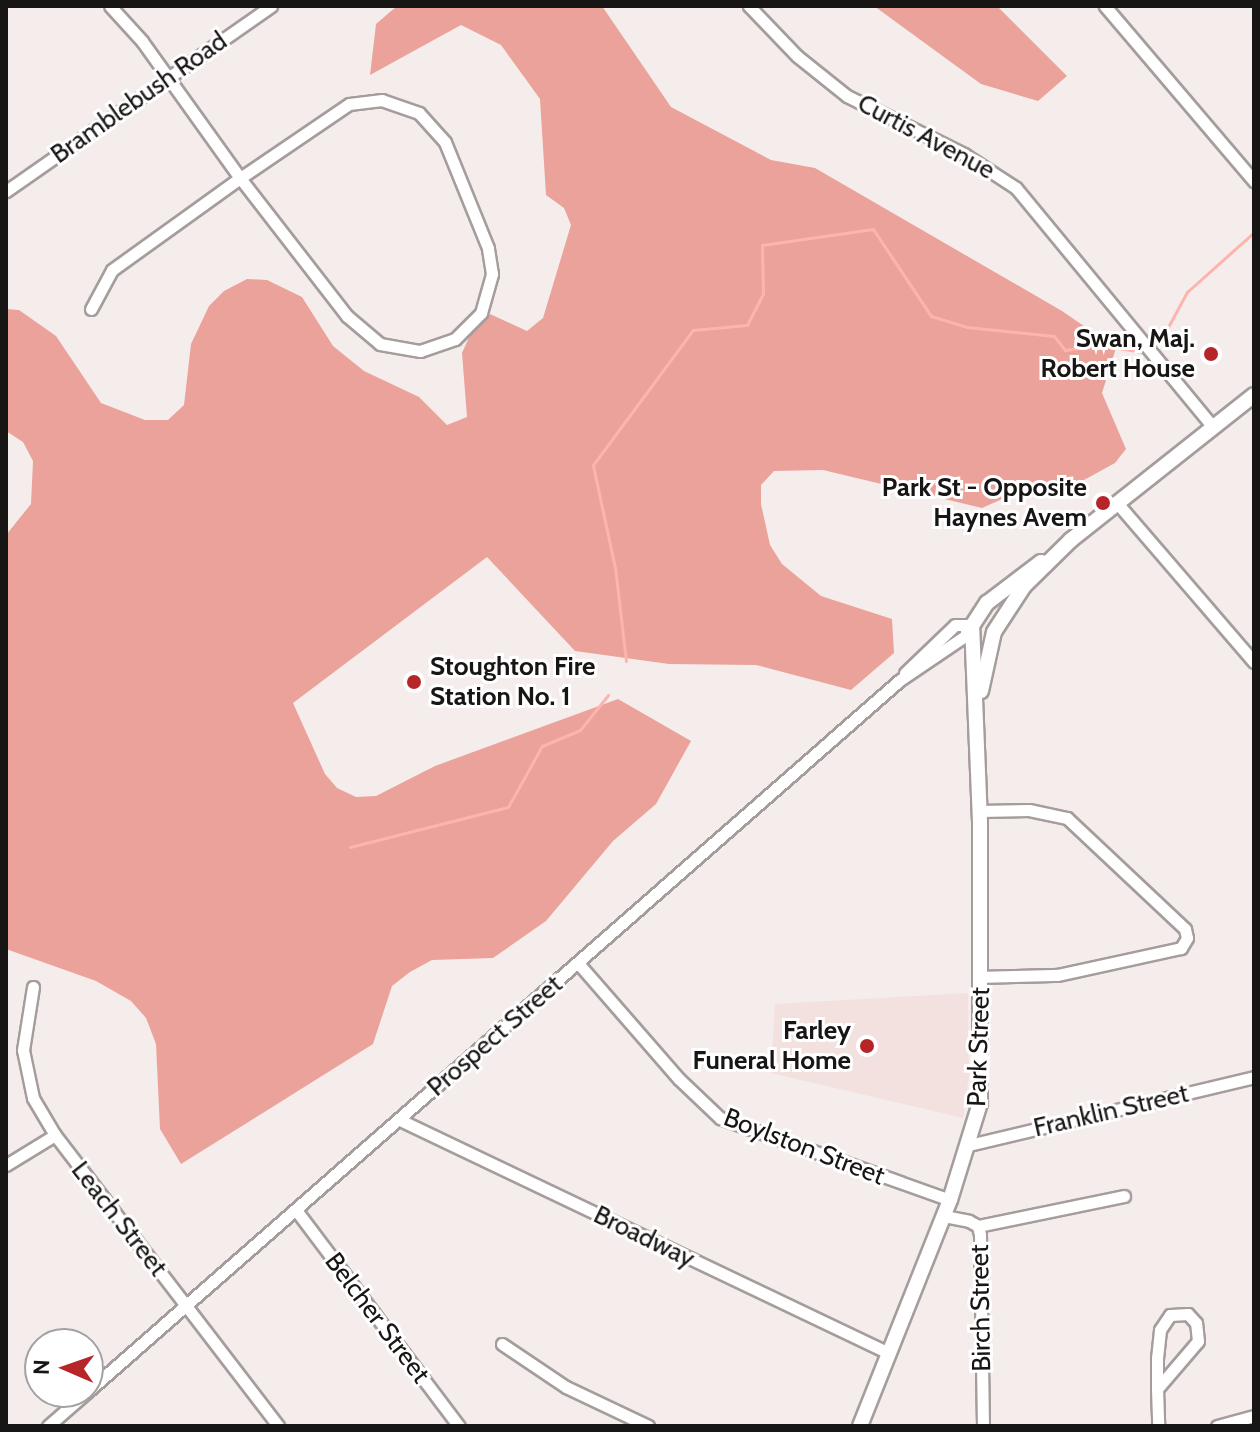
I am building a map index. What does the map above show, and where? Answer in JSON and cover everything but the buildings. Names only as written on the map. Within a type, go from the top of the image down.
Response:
[{"type":"main road","name":"Park Street","points":[[860,1426],[950,1200],[969,1145],[982,1092],[979,743],[969,631],[1016,576],[1055,553],[1254,395]]},
{"type":"main road","name":"Park Street","points":[[979,743],[981,694],[994,632],[1015,597],[1055,553]]},
{"type":"main road","points":[[969,631],[994,632]]},
{"type":"main road","name":"Park Street","points":[[964,653],[974,670]]},
{"type":"street","points":[[91,309],[112,270],[240,178],[349,104],[382,100],[413,110],[445,142],[488,248],[492,281],[481,313],[458,337],[433,348],[400,350],[374,341],[347,316],[240,178],[168,77],[110,6]]},
{"type":"street","name":"Bramblebush Road","points":[[6,191],[271,6]]},
{"type":"street","name":"Curtis Avenue","points":[[749,6],[797,56],[847,96],[964,154],[1016,188],[1213,427]]},
{"type":"street","points":[[1105,6],[1254,181]]},
{"type":"street","points":[[1118,504],[1254,662]]},
{"type":"street","name":"Prospect Street","points":[[104,1377],[900,680],[955,625],[969,631]]},
{"type":"street","name":"Prospect Street","points":[[900,680],[969,631]]},
{"type":"street","name":"Prospect Street","points":[[934,657],[951,651],[964,653]]},
{"type":"street","points":[[980,811],[1029,810],[1067,818],[1185,929],[1187,938],[1181,948],[1057,975],[982,977]]},
{"type":"street","name":"Boylston Street","points":[[578,963],[687,1088],[720,1118],[950,1200]]},
{"type":"street","name":"Leach Street","points":[[33,987],[23,1050],[33,1098],[55,1135],[278,1426]]},
{"type":"street","name":"Franklin Street","points":[[969,1145],[1254,1077]]},
{"type":"street","name":"Broadway","points":[[400,1120],[889,1353]]},
{"type":"street","points":[[6,1165],[55,1135]]},
{"type":"street","points":[[978,1226],[1124,1196]]},
{"type":"street","name":"Belcher Street","points":[[296,1210],[459,1426]]},
{"type":"street","name":"Birch Street","points":[[944,1216],[978,1226],[983,1426]]},
{"type":"street","points":[[1157,1389],[1198,1341],[1196,1323],[1188,1314],[1170,1315],[1162,1323],[1157,1389],[1158,1426]]},
{"type":"street","points":[[502,1344],[566,1387],[648,1426]]},
{"type":"street","name":"Prospect Street","points":[[48,1426],[69,1408]]},
{"type":"street","points":[[1217,1426],[1254,1416]]},
{"type":"shaded area","points":[[397,6],[602,6],[671,107],[771,160],[815,168],[1062,311],[1116,348],[1102,393],[1126,449],[1115,463],[1084,480],[1025,489],[982,508],[823,470],[774,471],[761,485],[761,504],[770,545],[782,564],[821,596],[892,619],[894,653],[851,690],[756,665],[669,664],[575,651],[487,557],[293,703],[325,774],[337,788],[356,797],[376,796],[435,766],[618,699],[691,741],[656,804],[613,841],[546,921],[493,958],[432,960],[410,972],[392,986],[373,1044],[181,1164],[160,1129],[156,1044],[146,1018],[131,1001],[96,981],[6,949],[6,535],[31,504],[33,461],[23,442],[6,431],[6,309],[19,310],[56,336],[101,403],[145,420],[168,420],[184,405],[191,344],[209,306],[224,291],[247,279],[267,280],[302,297],[333,346],[364,371],[419,397],[447,425],[467,417],[462,353],[470,335],[490,314],[527,331],[543,318],[571,225],[564,208],[546,195],[540,99],[501,45],[461,25],[370,75],[376,24]]},
{"type":"shaded area","points":[[874,6],[997,6],[1067,76],[1038,101],[981,84]]},
{"type":"shaded area","points":[[968,993],[969,1076],[963,1118],[771,1073],[775,1004]]},
{"type":"waterway","points":[[626,661],[615,568],[593,465],[693,330],[747,325],[763,294],[762,245],[873,229],[931,316],[967,327],[1054,336],[1065,350],[1101,345],[1142,352]]},
{"type":"waterway","points":[[1161,340],[1187,292],[1254,232]]},
{"type":"waterway","points":[[350,847],[508,807],[542,746],[580,730],[608,695]]},
{"type":"place","name":"Swan, Maj. Robert House","points":[[1211,354]]},
{"type":"place","name":"Park St - Opposite Haynes Avem","points":[[1103,503]]},
{"type":"place","name":"Stoughton Fire Station No. 1","points":[[414,682]]},
{"type":"place","name":"Farley Funeral Home","points":[[867,1046]]}]
